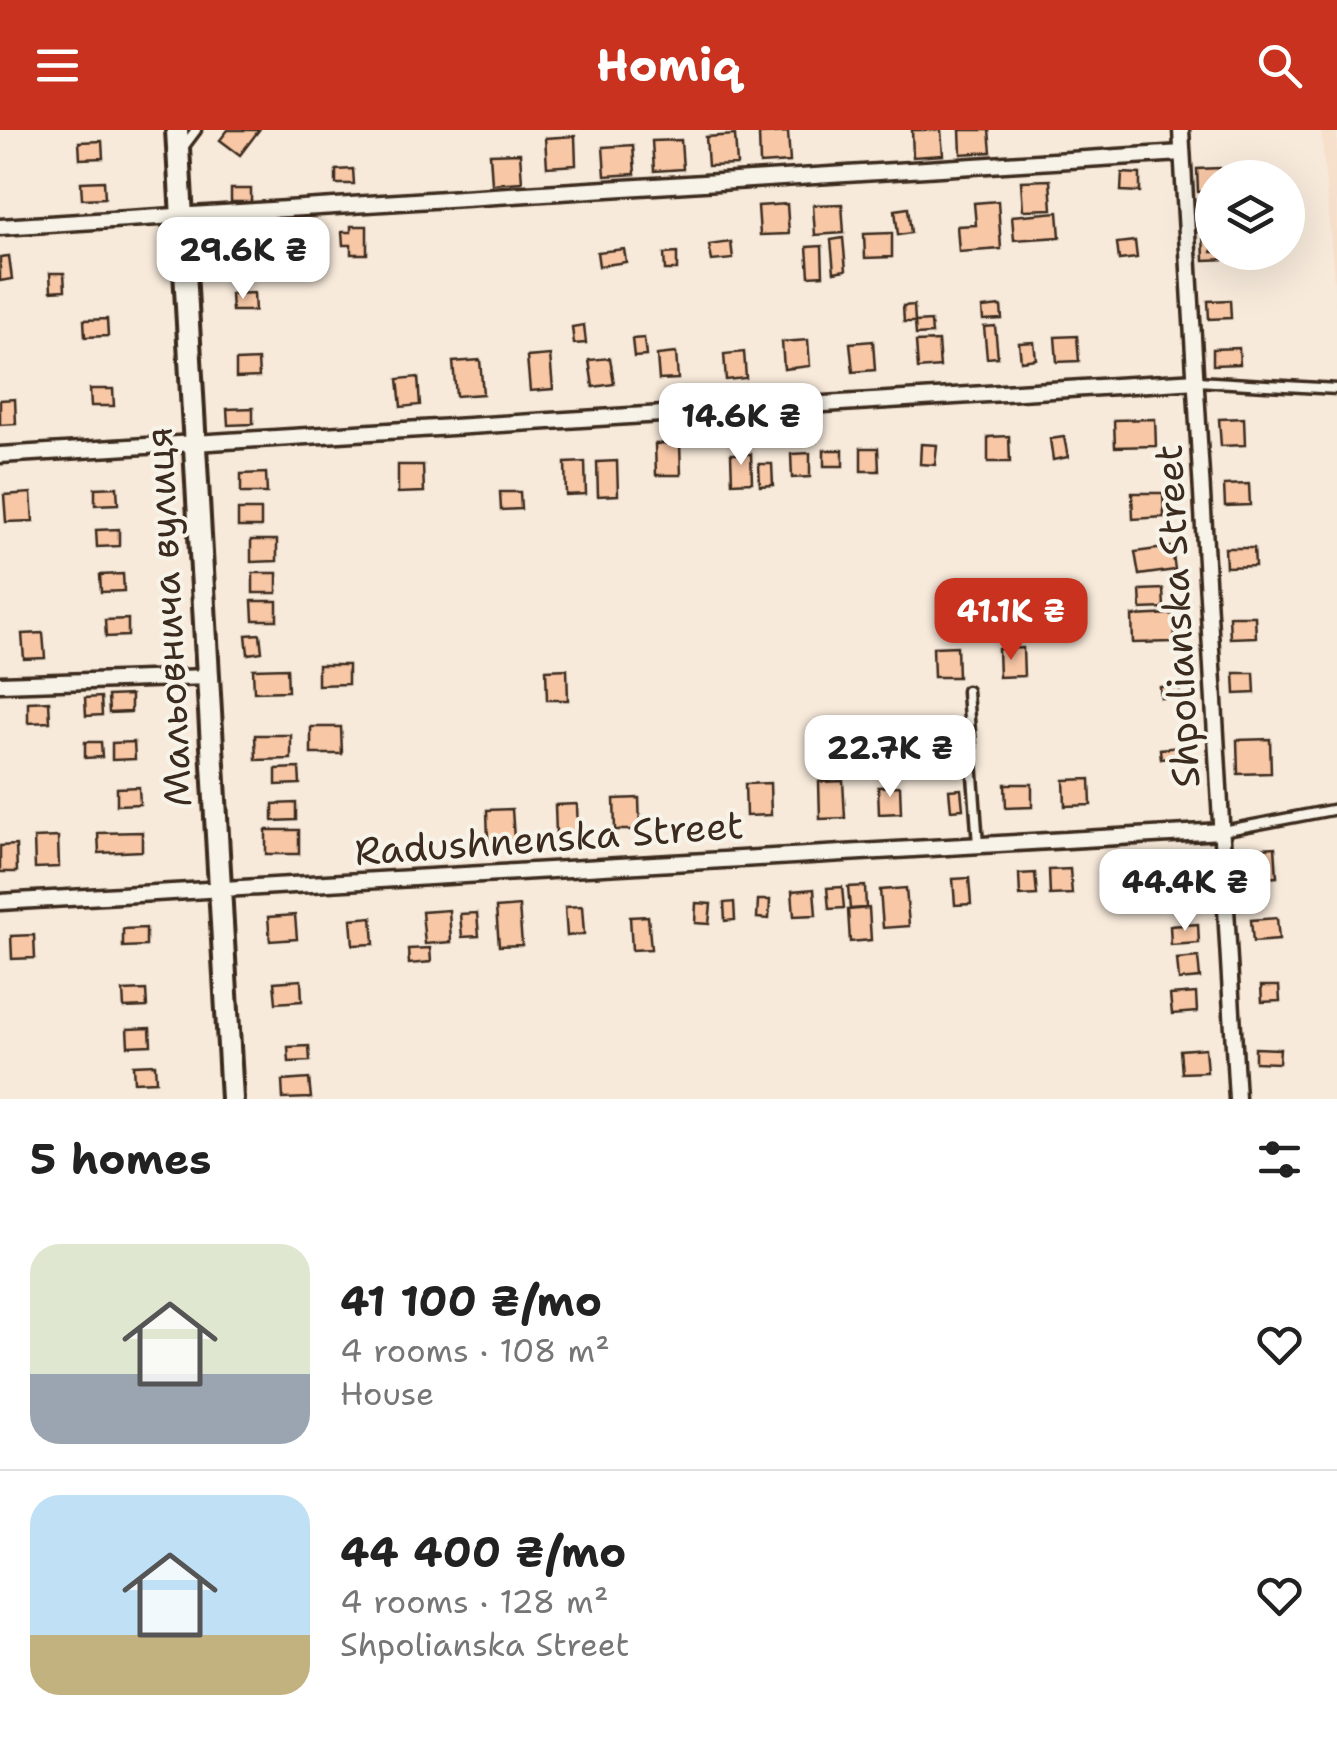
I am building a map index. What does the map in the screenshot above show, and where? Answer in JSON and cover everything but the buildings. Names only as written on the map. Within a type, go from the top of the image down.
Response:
[{"type":"street","name":"Мальовнича вулиця","points":[[177,130],[232,1099]]},
{"type":"street","name":"Shpolianska Street","points":[[1181,130],[1237,1099]]},
{"type":"street","points":[[0,227],[1182,153]]},
{"type":"street","points":[[0,455],[1197,381]]},
{"type":"street","points":[[0,684],[208,678]]},
{"type":"street","name":"Radushnenska Street","points":[[0,902],[1222,831]]},
{"type":"lane","points":[[178,153],[196,130]]},
{"type":"lane","points":[[1197,381],[1337,389]]},
{"type":"lane","points":[[967,691],[978,844]]},
{"type":"lane","points":[[1222,831],[1337,810]]},
{"type":"shaded area","points":[[1321,130],[1337,130],[1337,315]]}]
